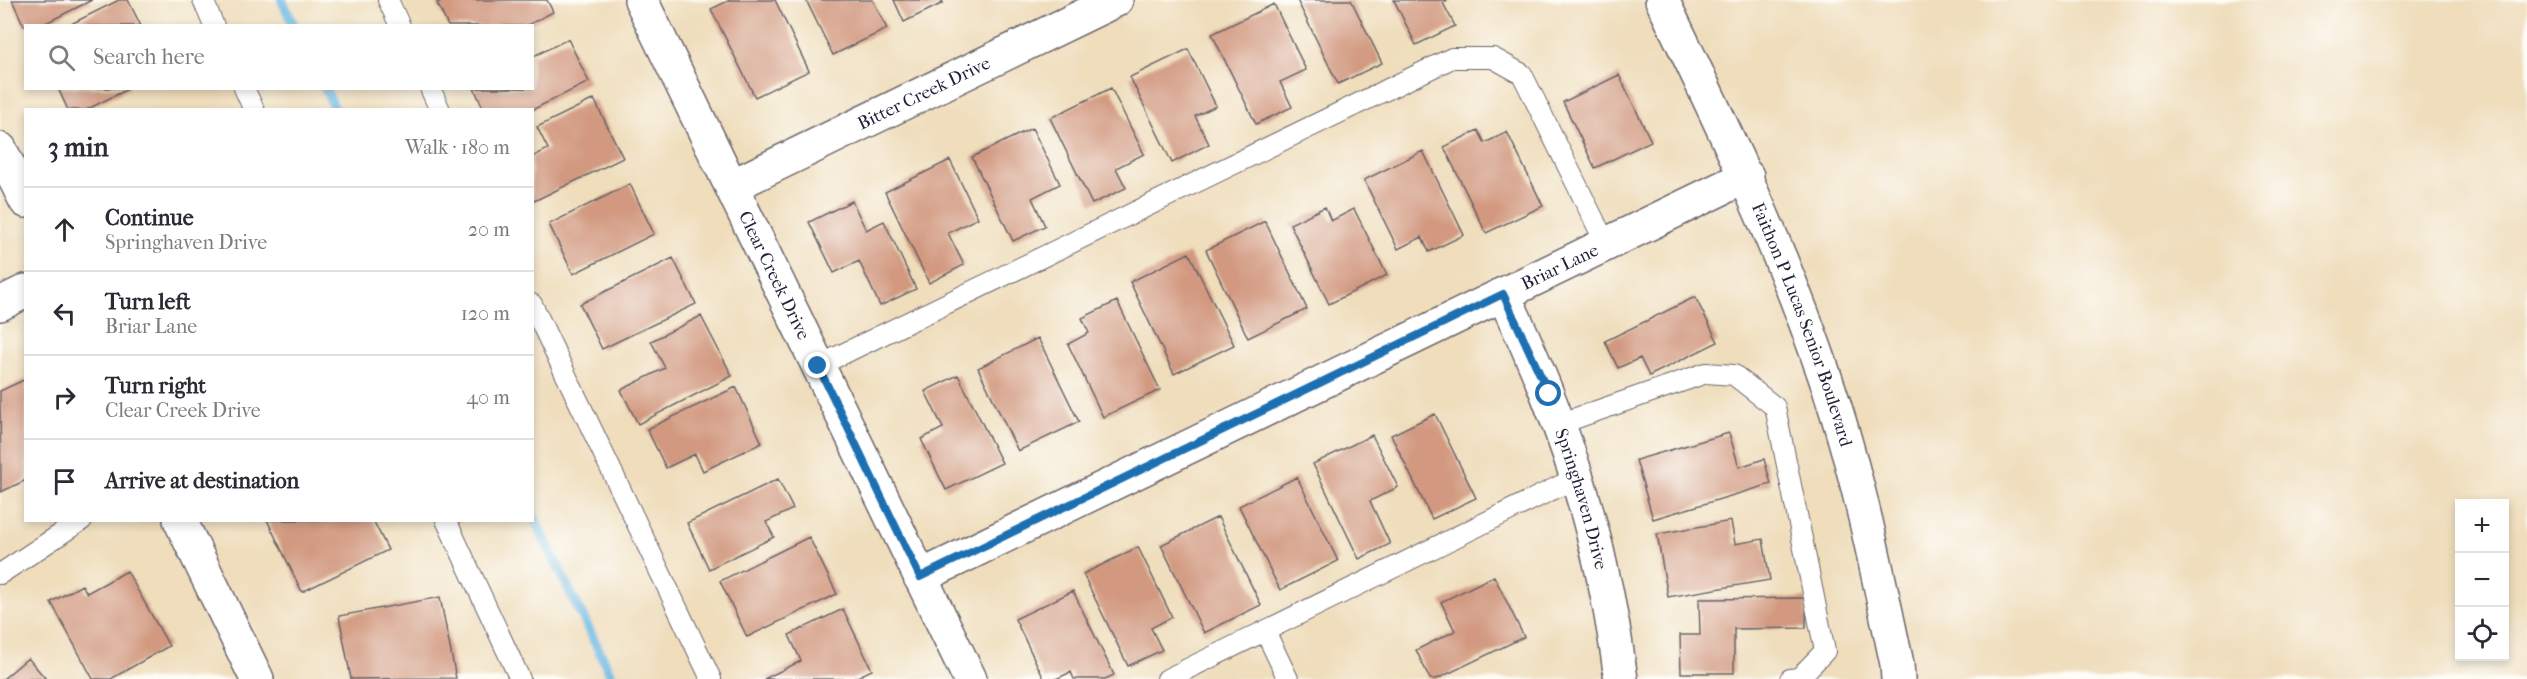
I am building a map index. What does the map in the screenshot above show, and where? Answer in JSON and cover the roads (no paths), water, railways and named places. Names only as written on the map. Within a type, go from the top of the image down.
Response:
[{"type":"street","name":"Clear Creek Drive","points":[[641,0],[970,679]]},
{"type":"street","name":"Bitter Creek Drive","points":[[732,186],[1116,0]]},
{"type":"street","name":"Faithon P Lucas Senior Boulevard","points":[[1662,0],[1747,176],[1790,281],[1828,387],[1853,466],[1900,674]]},
{"type":"street","points":[[0,149],[24,197]]},
{"type":"street","name":"Briar Lane","points":[[920,577],[1747,176]]},
{"type":"street","points":[[0,304],[24,292]]},
{"type":"street","name":"Springhaven Drive","points":[[1503,294],[1529,349],[1578,477],[1602,563],[1615,628],[1621,679]]},
{"type":"street","points":[[181,522],[257,679]]},
{"type":"lane","points":[[202,0],[213,24]]},
{"type":"lane","points":[[388,0],[399,24]]},
{"type":"lane","points":[[818,366],[1452,58],[1493,58],[1522,74],[1606,244]]},
{"type":"lane","points":[[245,90],[253,108]]},
{"type":"lane","points":[[431,90],[439,108]]},
{"type":"lane","points":[[534,308],[711,679]]},
{"type":"lane","points":[[1559,424],[1706,373],[1734,375],[1775,407],[1825,651],[1799,678],[1790,679]]},
{"type":"lane","points":[[1167,679],[1578,477]]},
{"type":"lane","points":[[0,574],[79,522]]},
{"type":"lane","points":[[447,522],[520,679]]},
{"type":"lane","points":[[1265,631],[1288,679]]},
{"type":"waterway","points":[[282,0],[293,24]]},
{"type":"waterway","points":[[326,90],[334,108]]},
{"type":"waterway","points":[[534,518],[613,679]]}]
